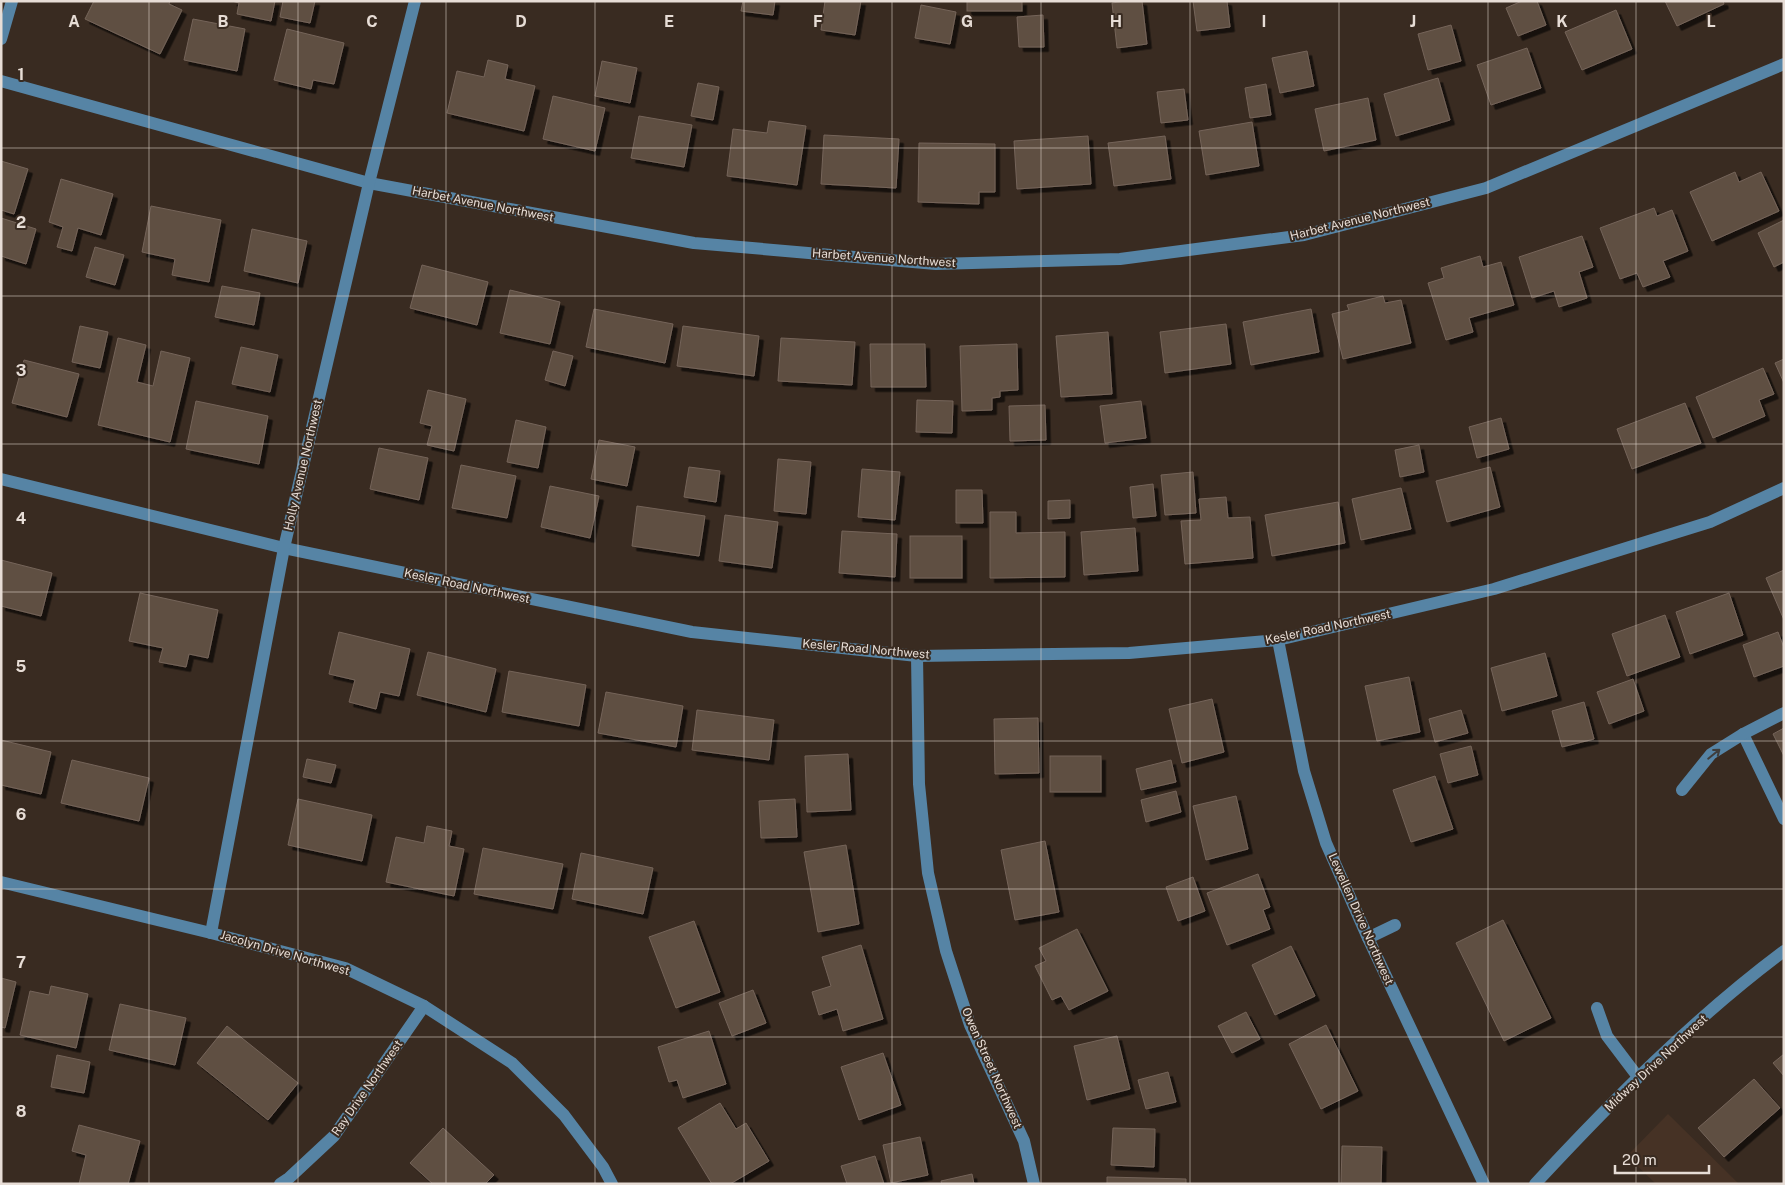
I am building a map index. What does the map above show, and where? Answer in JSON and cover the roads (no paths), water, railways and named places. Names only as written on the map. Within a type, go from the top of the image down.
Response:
[{"type":"street","points":[[1,39],[12,1]]},
{"type":"street","name":"Holly Avenue Northwest","points":[[211,932],[284,548],[369,183],[415,1]]},
{"type":"street","name":"Harbet Avenue Northwest","points":[[1,81],[369,183],[694,243],[936,264],[1120,259],[1304,235],[1486,188],[1784,64]]},
{"type":"street","name":"Kesler Road Northwest","points":[[1,479],[284,548],[692,632],[917,656],[1129,653],[1278,640],[1494,589],[1710,522],[1784,488]]},
{"type":"street","name":"Lewellen Drive Northwest","points":[[1278,640],[1304,771],[1326,843],[1368,938],[1484,1184]]},
{"type":"street","name":"Owen Street Northwest","points":[[917,656],[919,784],[928,873],[946,951],[970,1024],[1024,1141],[1034,1184]]},
{"type":"street","points":[[1682,790],[1711,754],[1784,713]]},
{"type":"street","points":[[1744,734],[1784,819]]},
{"type":"street","name":"Jacolyn Drive Northwest","points":[[1,882],[211,932],[345,968],[424,1006],[512,1063],[564,1115],[612,1184]]},
{"type":"street","points":[[1368,938],[1395,925]]},
{"type":"street","name":"Midway Drive Northwest","points":[[1536,1184],[1570,1145],[1655,1060],[1751,976],[1784,951]]},
{"type":"street","name":"Ray Drive Northwest","points":[[280,1184],[334,1136],[424,1006]]},
{"type":"street","points":[[1597,1008],[1607,1036],[1638,1077]]}]
